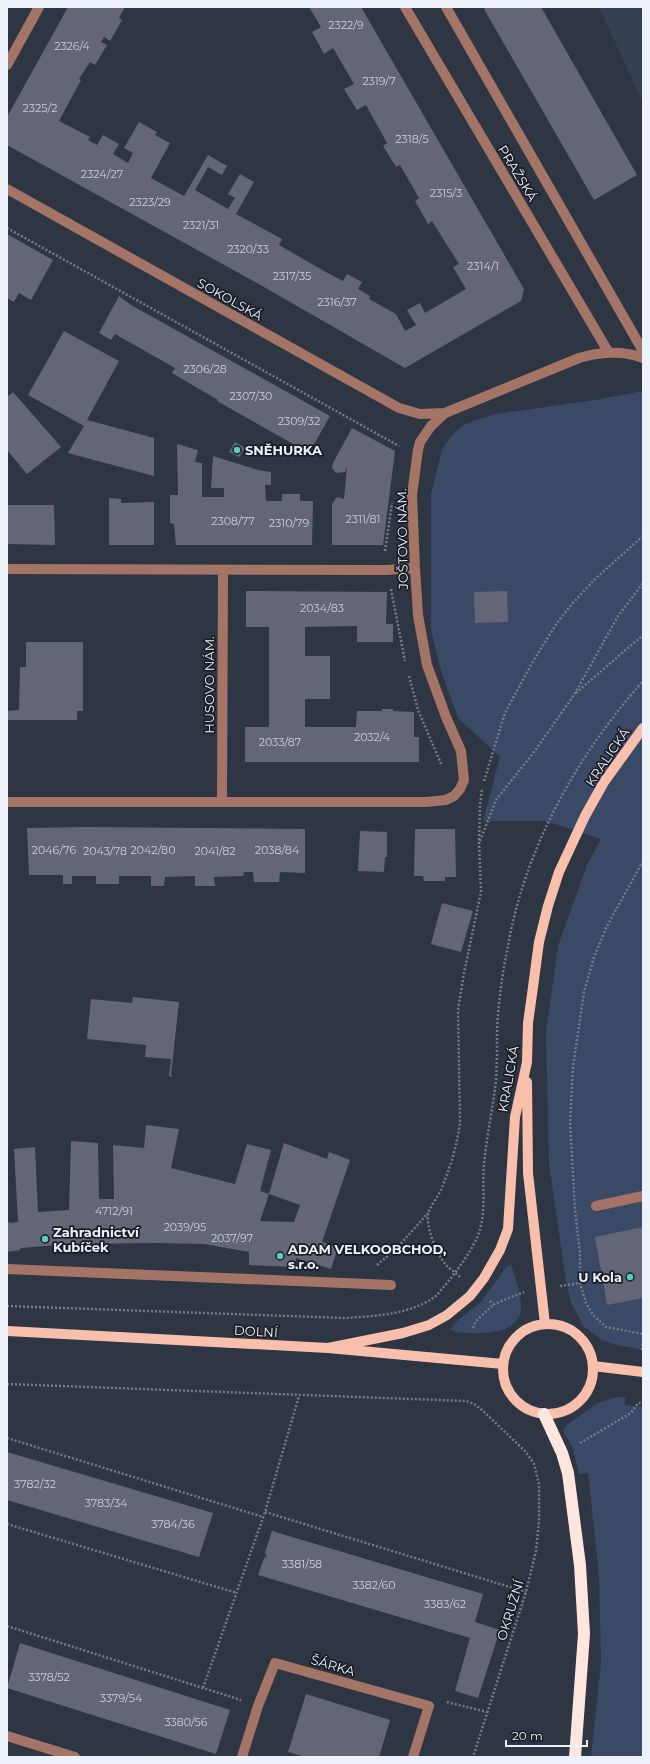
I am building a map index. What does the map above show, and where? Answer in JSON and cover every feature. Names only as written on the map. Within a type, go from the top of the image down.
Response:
[{"type":"highway","points":[[544,1414],[562,1453],[568,1473],[580,1565],[584,1634],[575,1757]]},
{"type":"main road","name":"KRALICKÁ","points":[[328,1348],[403,1333],[429,1325],[458,1306],[470,1296],[484,1278],[500,1250],[508,1229],[514,1117],[527,1062],[528,1023],[539,942],[548,906],[559,872],[585,816],[604,782],[643,728]]},
{"type":"main road","points":[[527,1062],[528,1173],[545,1324]]},
{"type":"main road","points":[[545,1324],[568,1328],[578,1335],[586,1344],[591,1354],[593,1376],[584,1397],[576,1405],[566,1410],[544,1414],[532,1411],[522,1406],[513,1398],[507,1388],[503,1376],[503,1364],[510,1345],[516,1336],[525,1330],[545,1324]]},
{"type":"main road","name":"DOLNÍ","points":[[7,1332],[328,1348],[503,1364]]},
{"type":"main road","points":[[593,1366],[643,1372]]},
{"type":"street","points":[[7,65],[39,7]]},
{"type":"street","name":"PRAŽSKÁ","points":[[405,7],[609,353]]},
{"type":"street","name":"PRAŽSKÁ","points":[[446,7],[643,350]]},
{"type":"street","name":"SOKOLSKÁ","points":[[7,189],[399,408],[420,414],[445,413]]},
{"type":"street","name":"JOŠTOVO NÁM.","points":[[222,801],[436,802],[446,800],[454,796],[460,789],[464,780],[460,751],[427,666],[418,615],[412,495],[420,442],[431,426],[445,413],[579,358],[595,353],[609,353],[627,354],[643,358]]},
{"type":"street","points":[[7,569],[387,570],[415,568]]},
{"type":"street","name":"HUSOVO NÁM.","points":[[222,801],[223,570]]},
{"type":"street","points":[[7,802],[222,801]]},
{"type":"street","points":[[596,1206],[643,1196]]},
{"type":"street","points":[[7,1269],[391,1285]]},
{"type":"street","name":"ŠÁRKA","points":[[242,1757],[258,1706],[275,1662],[429,1706]]},
{"type":"street","points":[[413,1757],[429,1706]]},
{"type":"street","points":[[7,1736],[75,1757]]},
{"type":"path","points":[[7,228],[399,446],[398,454]]},
{"type":"path","points":[[385,550],[392,498]]},
{"type":"path","points":[[356,1283],[397,1248],[428,1213],[435,1203],[442,1187],[458,1140],[460,1122],[458,1010],[481,892],[479,844],[480,805],[483,785],[505,714],[532,663],[571,605],[596,578],[643,536]]},
{"type":"path","points":[[479,844],[496,800],[534,752],[574,695],[618,616],[643,583]]},
{"type":"path","points":[[574,695],[643,636]]},
{"type":"path","points":[[643,861],[606,926],[594,957],[584,992],[573,1067],[570,1122],[575,1210],[580,1253],[580,1283],[586,1302],[593,1315],[606,1327],[643,1334]]},
{"type":"path","points":[[7,1306],[345,1318],[399,1312],[428,1302],[436,1296],[455,1272],[439,1256],[429,1224],[428,1213]]},
{"type":"path","points":[[472,1328],[476,1321],[494,1304],[518,1293]]},
{"type":"path","points":[[485,1297],[494,1304]]},
{"type":"path","points":[[642,1350],[643,1340]]},
{"type":"path","points":[[7,1384],[299,1396],[265,1512],[203,1688]]},
{"type":"path","name":"OKRUŽNÍ","points":[[299,1396],[466,1401],[474,1404],[482,1410],[526,1452],[534,1464],[539,1484],[539,1522],[536,1551],[526,1592],[473,1757]]},
{"type":"path","points":[[579,1444],[631,1413],[638,1403],[643,1403]]},
{"type":"path","points":[[7,1438],[263,1517]]},
{"type":"path","points":[[265,1512],[526,1592]]},
{"type":"path","points":[[7,1524],[237,1593]]},
{"type":"path","points":[[7,1626],[258,1706]]},
{"type":"path","points":[[429,1706],[446,1701],[487,1712]]},
{"type":"shaded area","points":[[599,7],[643,7],[643,103]]},
{"type":"shaded area","points":[[643,391],[643,1350],[613,1344],[602,1340],[583,1326],[571,1302],[566,1281],[549,1164],[546,1032],[558,946],[587,865],[601,839],[546,821],[483,821],[500,757],[458,718],[442,674],[431,630],[431,494],[442,449],[452,435],[464,425],[496,414],[595,400]]},
{"type":"shaded area","points":[[510,1264],[520,1294],[521,1303],[520,1314],[515,1323],[507,1328],[486,1333],[455,1332],[451,1329],[457,1321],[481,1302],[506,1267]]},
{"type":"shaded area","points":[[617,1397],[625,1397],[625,1405],[643,1407],[643,1757],[591,1757],[601,1663],[599,1575],[588,1473],[579,1474],[573,1448],[563,1430],[568,1424],[598,1403]]},
{"type":"building","points":[[68,7],[125,7],[119,18],[122,20],[110,41],[104,37],[101,42],[107,45],[95,65],[90,62],[79,79],[81,80],[59,121],[90,137],[88,140],[97,145],[103,135],[119,144],[113,154],[128,163],[133,153],[124,148],[139,122],[157,132],[155,135],[170,143],[151,178],[184,196],[208,155],[227,166],[222,175],[208,167],[195,190],[228,209],[235,198],[228,194],[240,174],[254,182],[236,214],[282,239],[279,245],[324,271],[343,281],[347,274],[362,282],[358,289],[370,296],[369,299],[396,314],[405,331],[416,325],[407,310],[420,303],[425,313],[466,289],[453,267],[459,264],[432,221],[428,224],[415,201],[419,198],[400,165],[396,167],[383,146],[387,143],[366,105],[357,110],[344,89],[354,84],[333,48],[324,54],[312,32],[321,27],[309,7],[361,7],[524,289],[521,301],[405,368],[257,283],[7,145],[7,117]]},
{"type":"building","points":[[487,7],[541,7],[637,175],[594,200],[484,9]]},
{"type":"building","points":[[7,234],[53,260],[31,300],[19,293],[14,302],[7,298]]},
{"type":"building","points":[[119,296],[131,305],[330,416],[309,453],[217,401],[218,400],[172,373],[175,368],[115,334],[111,340],[99,333]]},
{"type":"building","points":[[64,331],[119,361],[87,420],[154,438],[154,476],[68,453],[84,426],[28,395]]},
{"type":"building","points":[[13,392],[61,447],[27,474],[7,450],[7,397]]},
{"type":"building","points":[[352,428],[395,451],[383,545],[332,545],[332,504],[338,497],[344,499],[347,466],[345,472],[336,473],[332,468],[333,463]]},
{"type":"building","name":"SNĚHURKA","points":[[235,442],[245,448],[239,457],[229,452]]},
{"type":"building","points":[[177,444],[198,450],[195,462],[202,463],[202,497],[224,497],[224,488],[211,488],[213,456],[258,470],[271,472],[271,485],[265,485],[266,501],[282,501],[282,494],[300,494],[300,501],[313,501],[312,545],[176,545],[174,524],[170,523],[170,495],[178,495]]},
{"type":"building","points":[[109,498],[121,499],[121,503],[154,502],[154,545],[109,545]]},
{"type":"building","points":[[7,505],[54,505],[55,545],[7,544]]},
{"type":"building","points":[[246,591],[387,592],[386,624],[393,624],[393,642],[357,642],[357,626],[305,627],[305,656],[330,656],[330,699],[305,699],[305,727],[356,727],[357,711],[382,711],[382,709],[393,709],[393,711],[414,712],[414,737],[419,737],[419,762],[245,762],[245,727],[269,727],[269,627],[246,627]]},
{"type":"building","points":[[507,591],[508,622],[475,623],[474,592]]},
{"type":"building","points":[[26,642],[83,642],[83,711],[77,711],[77,720],[7,720],[7,711],[19,710],[20,667],[26,667]]},
{"type":"building","points":[[88,827],[305,829],[305,873],[280,872],[279,882],[254,882],[253,872],[244,872],[243,876],[214,877],[215,886],[195,886],[195,876],[165,877],[164,886],[151,886],[151,876],[119,876],[119,884],[96,884],[96,876],[72,876],[72,884],[63,884],[63,875],[29,875],[27,828]]},
{"type":"building","points":[[415,829],[455,829],[456,877],[445,877],[445,881],[424,881],[423,876],[414,876]]},
{"type":"building","points":[[360,831],[387,832],[387,857],[385,857],[384,872],[358,871]]},
{"type":"building","points":[[442,903],[473,911],[461,952],[431,944]]},
{"type":"building","points":[[133,997],[179,1002],[171,1075],[173,1077],[169,1076],[171,1059],[145,1057],[146,1045],[87,1039],[91,999],[132,1003]]},
{"type":"building","points":[[146,1125],[179,1129],[171,1168],[235,1184],[247,1144],[271,1150],[260,1191],[269,1194],[284,1143],[327,1159],[329,1152],[350,1160],[322,1242],[338,1247],[331,1269],[296,1258],[295,1267],[249,1265],[249,1252],[204,1244],[69,1244],[21,1248],[20,1250],[7,1252],[7,1218],[9,1223],[18,1222],[14,1149],[35,1147],[38,1212],[69,1210],[71,1141],[98,1143],[99,1199],[114,1199],[113,1145],[144,1148]],"holes":[[[269,1194],[300,1205],[294,1222],[260,1221]]]},
{"type":"building","points":[[643,1227],[643,1298],[607,1305],[595,1237]]},
{"type":"building","points":[[7,1452],[213,1513],[199,1557],[7,1500]]},
{"type":"building","points":[[272,1531],[483,1594],[475,1622],[500,1630],[478,1698],[455,1691],[470,1638],[258,1575],[264,1558],[267,1557],[265,1553]]},
{"type":"building","points":[[20,1643],[230,1710],[216,1754],[7,1688]]},
{"type":"building","points":[[306,1694],[390,1720],[379,1757],[305,1757],[288,1752]]},
{"type":"place","name":"SNĚHURKA","points":[[237,450]]},
{"type":"place","name":"Zahradnictví Kubíček","points":[[45,1239]]},
{"type":"place","name":"ADAM VELKOOBCHOD, s.r.o.","points":[[280,1256]]},
{"type":"place","name":"U Kola","points":[[630,1277]]}]
